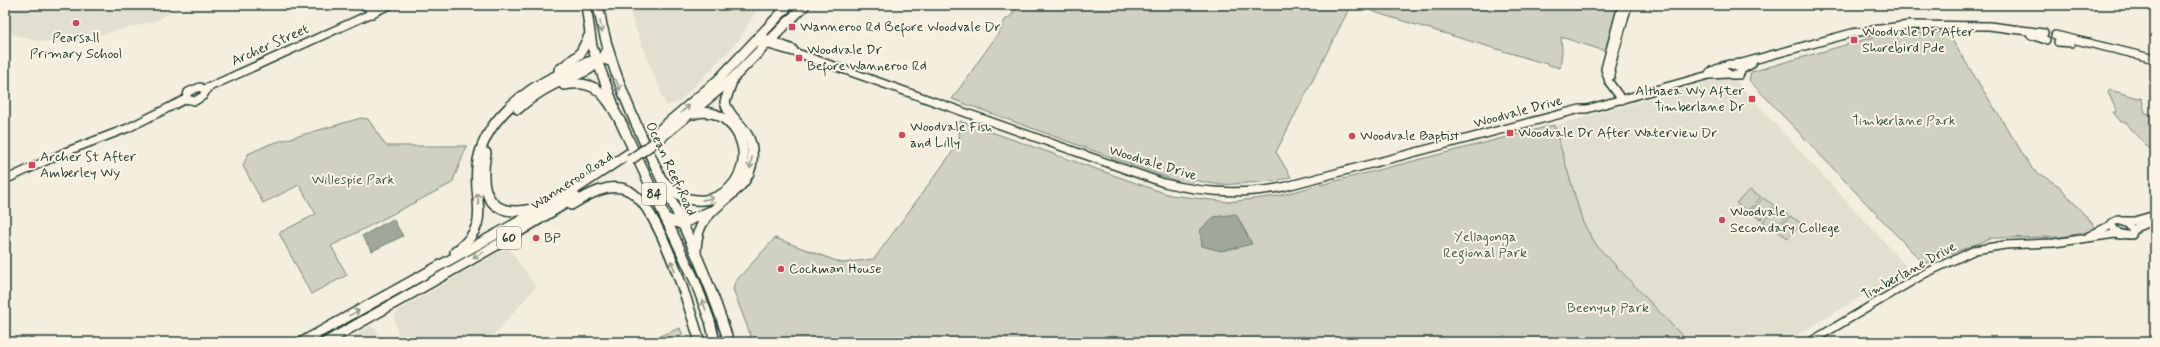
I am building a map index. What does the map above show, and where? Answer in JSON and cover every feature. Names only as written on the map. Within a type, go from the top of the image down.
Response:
[{"type":"main road","name":"Ocean Reef Road","points":[[586,5],[589,36],[603,59],[632,117],[696,254],[713,292],[729,342]]},
{"type":"main road","name":"Ocean Reef Road","points":[[598,5],[603,59],[623,126],[695,281],[710,321],[715,342]]},
{"type":"main road","name":"60","points":[[656,137],[718,80],[789,5]]},
{"type":"main road","name":"Wanneroo Road","points":[[326,342],[537,221],[656,137],[687,117],[733,78],[770,43],[805,5]]},
{"type":"main road","points":[[406,285],[421,272],[457,251],[470,241],[476,234],[480,210],[476,180],[477,165],[484,144],[492,128],[507,110],[525,94],[580,54],[589,36]]},
{"type":"main road","points":[[545,80],[603,59]]},
{"type":"main road","points":[[581,186],[527,211],[516,212],[495,207],[490,201],[485,188],[484,164],[490,144],[505,120],[538,93],[603,59]]},
{"type":"main road","points":[[696,254],[695,241],[698,228],[732,196],[744,182],[752,159],[751,146],[746,132],[727,109],[726,96],[733,78]]},
{"type":"main road","points":[[505,120],[545,92],[579,82],[590,84],[599,89],[623,126]]},
{"type":"main road","points":[[662,180],[682,196],[697,200],[715,197],[724,192],[740,175],[744,161],[744,148],[735,128],[720,116],[705,111],[687,117]]},
{"type":"main road","name":"60","points":[[302,342],[581,186],[629,157]]},
{"type":"main road","points":[[537,221],[556,214],[582,199],[603,190],[621,188],[636,194],[644,202],[658,231],[686,299],[700,342]]},
{"type":"main road","points":[[665,218],[681,224],[718,208]]},
{"type":"street","points":[[366,5],[372,14]]},
{"type":"street","name":"Archer Street","points":[[205,89],[390,5]]},
{"type":"street","points":[[1622,5],[1605,69],[1609,82],[1623,98]]},
{"type":"street","points":[[1623,98],[1612,78],[1610,69],[1628,5]]},
{"type":"street","points":[[1732,64],[1750,61],[1852,34],[1909,25],[1982,25],[2045,36],[2051,42],[2155,60]]},
{"type":"street","points":[[1732,64],[1741,70],[1757,63],[1855,36],[1912,28],[1991,29],[2045,36],[2055,35],[2155,60]]},
{"type":"street","points":[[2055,35],[2059,39],[2058,42]]},
{"type":"street","name":"Woodvale Drive","points":[[758,38],[1164,183],[1187,189],[1222,194],[1247,193],[1283,187],[1580,109],[1587,109],[1732,64]]},
{"type":"street","points":[[1723,66],[1723,69],[1728,74]]},
{"type":"street","name":"Woodvale Drive","points":[[1623,98],[1709,75],[1728,74],[1738,76],[1741,74],[1741,70]]},
{"type":"street","points":[[5,180],[65,152],[128,128],[186,99],[189,101],[198,100],[205,93],[205,89],[193,89],[186,95],[186,99]]},
{"type":"street","points":[[2121,221],[2134,221],[2155,214]]},
{"type":"street","name":"Timberlane Drive","points":[[2075,240],[2095,233],[2111,225],[2115,221],[2121,221]]},
{"type":"street","points":[[2121,221],[2128,224],[2133,231],[2137,227],[2155,221]]},
{"type":"street","points":[[2111,225],[2113,229],[2121,235]]},
{"type":"street","name":"Timberlane Drive","points":[[1810,342],[1924,274],[1964,255],[1990,246],[2075,240],[2115,234],[2130,236],[2133,231]]},
{"type":"shaded area","name":"Pearsall Primary School","points":[[5,5],[173,5],[169,13],[159,20],[66,43],[36,41],[13,34],[5,26]]},
{"type":"shaded area","points":[[629,5],[760,5],[739,40],[679,102],[666,106],[631,16]]},
{"type":"shaded area","name":"Woodvale Secondary College","points":[[1723,78],[1735,80],[1905,265],[1905,271],[1785,342],[1688,342],[1597,246],[1565,195],[1546,128]]},
{"type":"shaded area","points":[[1236,214],[1252,244],[1221,251],[1202,246],[1200,230],[1214,217]]},
{"type":"shaded area","points":[[393,219],[403,236],[372,251],[362,236]]},
{"type":"shaded area","points":[[508,247],[536,287],[488,342],[400,342],[394,318],[399,310]]},
{"type":"shaded area","points":[[371,326],[376,329],[380,342],[343,342]]},
{"type":"green space","points":[[1019,5],[1351,5],[1276,152],[1291,177],[1275,181],[1220,185],[1193,180],[1190,186],[952,99],[1002,28],[1005,20],[1011,16]]},
{"type":"green space","points":[[1358,5],[1618,5],[1605,51],[1561,37],[1562,51],[1560,68],[1383,15]]},
{"type":"green space","name":"Timberlane Park","points":[[1947,32],[2033,170],[2059,186],[2098,230],[2061,237],[1992,238],[1924,264],[1749,80],[1751,72],[1880,35]]},
{"type":"green space","points":[[2110,90],[2142,99],[2145,113],[2151,114],[2155,121],[2155,127],[2151,128],[2155,133],[2155,151],[2150,149],[2126,122],[2121,122],[2113,112],[2117,112],[2108,92]]},
{"type":"green space","name":"Willespie Park","points":[[361,118],[368,119],[386,146],[467,146],[452,183],[331,246],[347,275],[311,294],[279,233],[316,214],[299,185],[263,203],[243,166],[248,154],[270,144]]},
{"type":"green space","name":"Yellagonga Regional Park","points":[[960,121],[1170,195],[1229,202],[1277,196],[1554,125],[1583,223],[1597,246],[1688,342],[753,342],[733,289],[735,282],[775,238],[842,263],[874,259],[959,143]]},
{"type":"green space","points":[[1750,190],[1761,197],[1747,211],[1736,203]]},
{"type":"green space","points":[[1763,198],[1775,206],[1761,219],[1749,212]]},
{"type":"green space","points":[[1776,207],[1788,215],[1774,229],[1763,221]]},
{"type":"green space","points":[[1790,216],[1802,224],[1788,238],[1776,230]]},
{"type":"green space","points":[[680,328],[684,339],[676,342],[650,342],[649,340]]},
{"type":"place","name":"Pearsall Primary School","points":[[76,23]]},
{"type":"place","name":"Wanneroo Rd Before Woodvale Dr","points":[[792,27]]},
{"type":"place","name":"Woodvale Dr After Shorebird Pde","points":[[1854,40]]},
{"type":"place","name":"Woodvale Dr Before Wanneroo Rd","points":[[799,58]]},
{"type":"place","name":"Althaea Wy After Timberlane Dr","points":[[1752,99]]},
{"type":"place","name":"Woodvale Dr After Waterview Dr","points":[[1510,133]]},
{"type":"place","name":"Woodvale Fish and Lilly","points":[[902,135]]},
{"type":"place","name":"Woodvale Baptist","points":[[1352,136]]},
{"type":"place","name":"Archer St After Amberley Wy","points":[[32,165]]},
{"type":"place","name":"Woodvale Secondary College","points":[[1722,220]]},
{"type":"place","name":"BP","points":[[536,238]]},
{"type":"place","name":"Cockman House","points":[[781,269]]},
{"type":"park label","name":"Beenyup Park","points":[[1608,308]]}]
